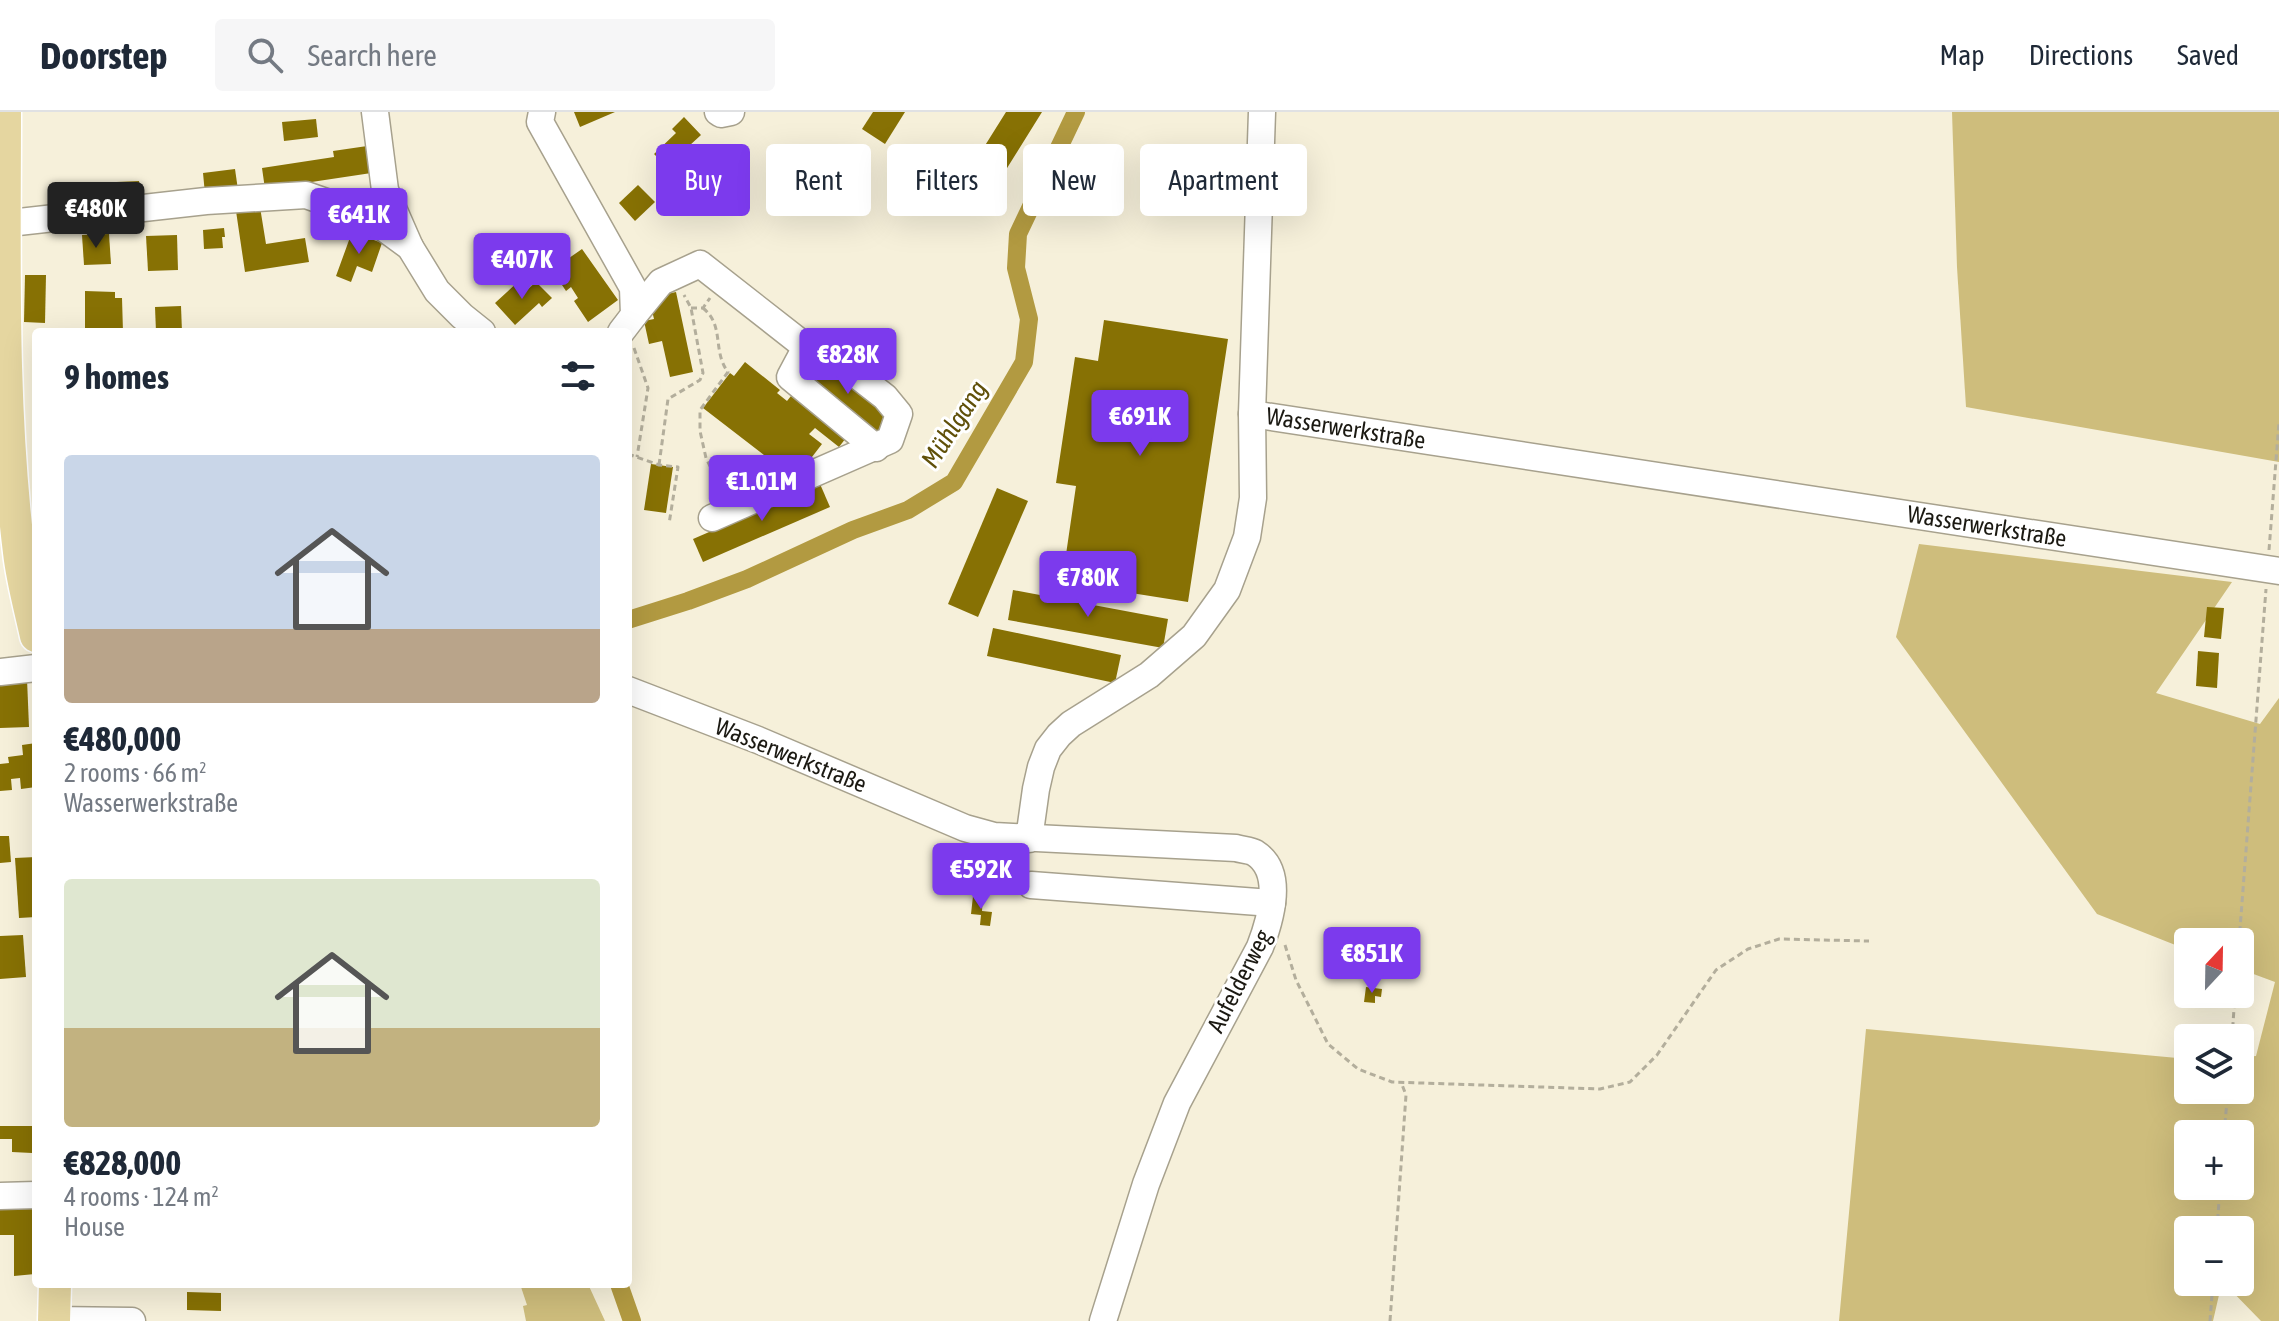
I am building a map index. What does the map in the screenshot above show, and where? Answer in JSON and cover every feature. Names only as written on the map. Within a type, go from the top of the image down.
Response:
[{"type":"main road","points":[[5,112],[4,380],[12,488],[28,554],[32,595]]},
{"type":"main road","points":[[54,1321],[55,1288]]},
{"type":"street","points":[[375,112],[385,190],[410,247],[437,291],[477,328]]},
{"type":"street","points":[[718,112],[731,112]]},
{"type":"street","points":[[1252,414],[1262,112]]},
{"type":"street","points":[[539,115],[633,288],[627,324]]},
{"type":"street","points":[[3,224],[206,201],[306,195],[369,217],[410,247]]},
{"type":"street","points":[[627,324],[661,282],[700,264],[806,347],[818,345],[885,397],[899,414],[890,440],[876,448],[712,518]]},
{"type":"street","points":[[806,347],[790,377],[876,448]]},
{"type":"street","name":"Wasserwerkstraße","points":[[632,692],[758,740],[965,828],[994,836],[1029,839],[1041,767],[1048,749],[1059,735],[1071,724],[1165,664],[1194,636],[1227,590],[1251,519],[1252,414],[2274,570]]},
{"type":"street","points":[[0,672],[32,668]]},
{"type":"street","name":"Aufelderweg","points":[[1029,839],[1236,848],[1254,852],[1271,877],[1270,922],[1260,947],[1177,1103],[1159,1145],[1103,1321]]},
{"type":"street","points":[[1031,885],[1272,903]]},
{"type":"street","points":[[0,1196],[32,1195]]},
{"type":"street","points":[[54,1321],[132,1321]]},
{"type":"path","points":[[653,291],[683,293],[691,308],[703,373],[700,380],[668,399],[659,465]]},
{"type":"path","points":[[703,308],[713,316],[721,363],[728,372],[700,410],[700,431],[706,458],[715,476],[734,492],[741,505]]},
{"type":"path","points":[[632,339],[648,388],[637,457]]},
{"type":"path","points":[[2240,928],[2274,570],[2279,422]]},
{"type":"path","points":[[632,455],[659,465],[678,467],[669,524]]},
{"type":"path","points":[[1284,941],[1296,980],[1328,1044],[1358,1069],[1392,1082],[1600,1089],[1630,1082],[1657,1055],[1716,970],[1748,949],[1779,939],[1869,941]]},
{"type":"path","points":[[1390,1321],[1406,1095],[1401,1082]]},
{"type":"path","points":[[2210,1321],[2212,1296]]},
{"type":"shaded area","points":[[1952,112],[2279,112],[2279,462],[1966,407]]},
{"type":"shaded area","points":[[1919,544],[2232,582],[2156,693],[2260,724],[2279,698],[2279,1321],[2261,1321],[2237,1296],[2254,1296],[2254,1216],[2174,1216],[2174,1296],[2219,1296],[2213,1321],[1839,1321],[1866,1029],[2174,1058],[2174,1104],[2254,1104],[2254,1056],[2275,982],[2254,974],[2254,928],[2174,928],[2174,944],[2097,914],[1896,637]]},
{"type":"shaded area","points":[[521,1288],[590,1288],[605,1321],[526,1321],[523,1306],[527,1305]]},
{"type":"building","points":[[574,112],[615,112],[580,127]]},
{"type":"building","points":[[873,112],[905,112],[885,144],[862,129]]},
{"type":"building","points":[[1006,112],[1042,112],[1007,168],[1007,144],[986,144]]},
{"type":"building","points":[[684,117],[701,135],[691,144],[664,144],[676,133],[672,129]]},
{"type":"building","points":[[316,119],[318,137],[284,141],[282,122]]},
{"type":"building","points":[[374,145],[378,172],[265,189],[262,168],[334,157],[333,151]]},
{"type":"building","points":[[235,169],[238,190],[205,194],[203,173]]},
{"type":"building","points":[[139,181],[140,202],[93,204],[93,199],[50,201],[49,185]]},
{"type":"building","points":[[638,185],[655,202],[635,221],[619,203]]},
{"type":"building","points":[[260,207],[266,244],[305,238],[309,262],[245,272],[236,211]]},
{"type":"building","points":[[224,228],[223,248],[204,249],[203,230]]},
{"type":"building","points":[[352,232],[382,243],[372,272],[357,266],[351,282],[336,276]]},
{"type":"building","points":[[109,234],[111,264],[84,265],[82,235]]},
{"type":"building","points":[[177,235],[178,270],[148,271],[146,236]]},
{"type":"building","points":[[582,249],[618,300],[588,322],[574,301],[578,298],[571,287],[566,291],[552,270]]},
{"type":"building","points":[[25,275],[46,275],[45,323],[24,322]]},
{"type":"building","points":[[520,280],[528,289],[536,282],[552,298],[542,307],[539,303],[515,325],[495,303]]},
{"type":"building","points":[[85,291],[115,292],[115,298],[122,298],[123,328],[85,328]]},
{"type":"building","points":[[676,292],[693,372],[670,377],[662,341],[649,344],[644,321],[654,319],[649,298]]},
{"type":"building","points":[[181,306],[182,328],[156,328],[155,307]]},
{"type":"building","points":[[1104,320],[1228,339],[1188,602],[1062,582],[1076,486],[1056,483],[1075,357],[1098,361]]},
{"type":"building","points":[[819,357],[893,413],[877,435],[803,379]]},
{"type":"building","points":[[745,362],[780,390],[777,393],[787,401],[795,391],[849,434],[839,447],[815,428],[809,434],[822,444],[795,479],[703,408],[730,373],[734,376]]},
{"type":"building","points":[[651,464],[673,467],[666,513],[644,510]]},
{"type":"building","points":[[820,484],[830,507],[703,562],[693,539]]},
{"type":"building","points":[[997,488],[1028,501],[978,617],[948,604]]},
{"type":"building","points":[[1013,590],[1168,619],[1163,648],[1008,620]]},
{"type":"building","points":[[2207,607],[2224,608],[2221,639],[2204,637]]},
{"type":"building","points":[[993,628],[1121,655],[1115,683],[987,656]]},
{"type":"building","points":[[2198,651],[2219,653],[2217,688],[2196,686]]},
{"type":"building","points":[[27,679],[29,727],[0,728],[0,680]]},
{"type":"building","points":[[32,744],[32,788],[21,789],[20,778],[11,779],[12,790],[0,791],[0,764],[9,763],[8,757],[23,755],[22,745]]},
{"type":"building","points":[[0,836],[9,836],[11,862],[0,863]]},
{"type":"building","points":[[32,857],[32,917],[19,918],[15,858]]},
{"type":"building","points":[[973,896],[983,897],[982,911],[992,912],[990,926],[980,925],[981,915],[971,914]]},
{"type":"building","points":[[23,935],[26,977],[0,979],[0,936]]},
{"type":"building","points":[[1366,987],[1382,989],[1381,997],[1375,996],[1375,1003],[1364,1002]]},
{"type":"building","points":[[0,1126],[32,1126],[32,1153],[12,1152],[12,1139],[0,1139]]},
{"type":"building","points":[[0,1208],[32,1208],[32,1274],[14,1276],[14,1235],[0,1235]]},
{"type":"building","points":[[187,1292],[221,1293],[221,1311],[187,1310]]},
{"type":"waterway","name":"Mühlgang","points":[[632,619],[747,579],[853,530],[908,510],[954,482],[1024,362],[1029,319],[1016,268],[1018,234],[1076,112]]},
{"type":"waterway","name":"Mühlgang","points":[[620,1288],[632,1321]]}]
